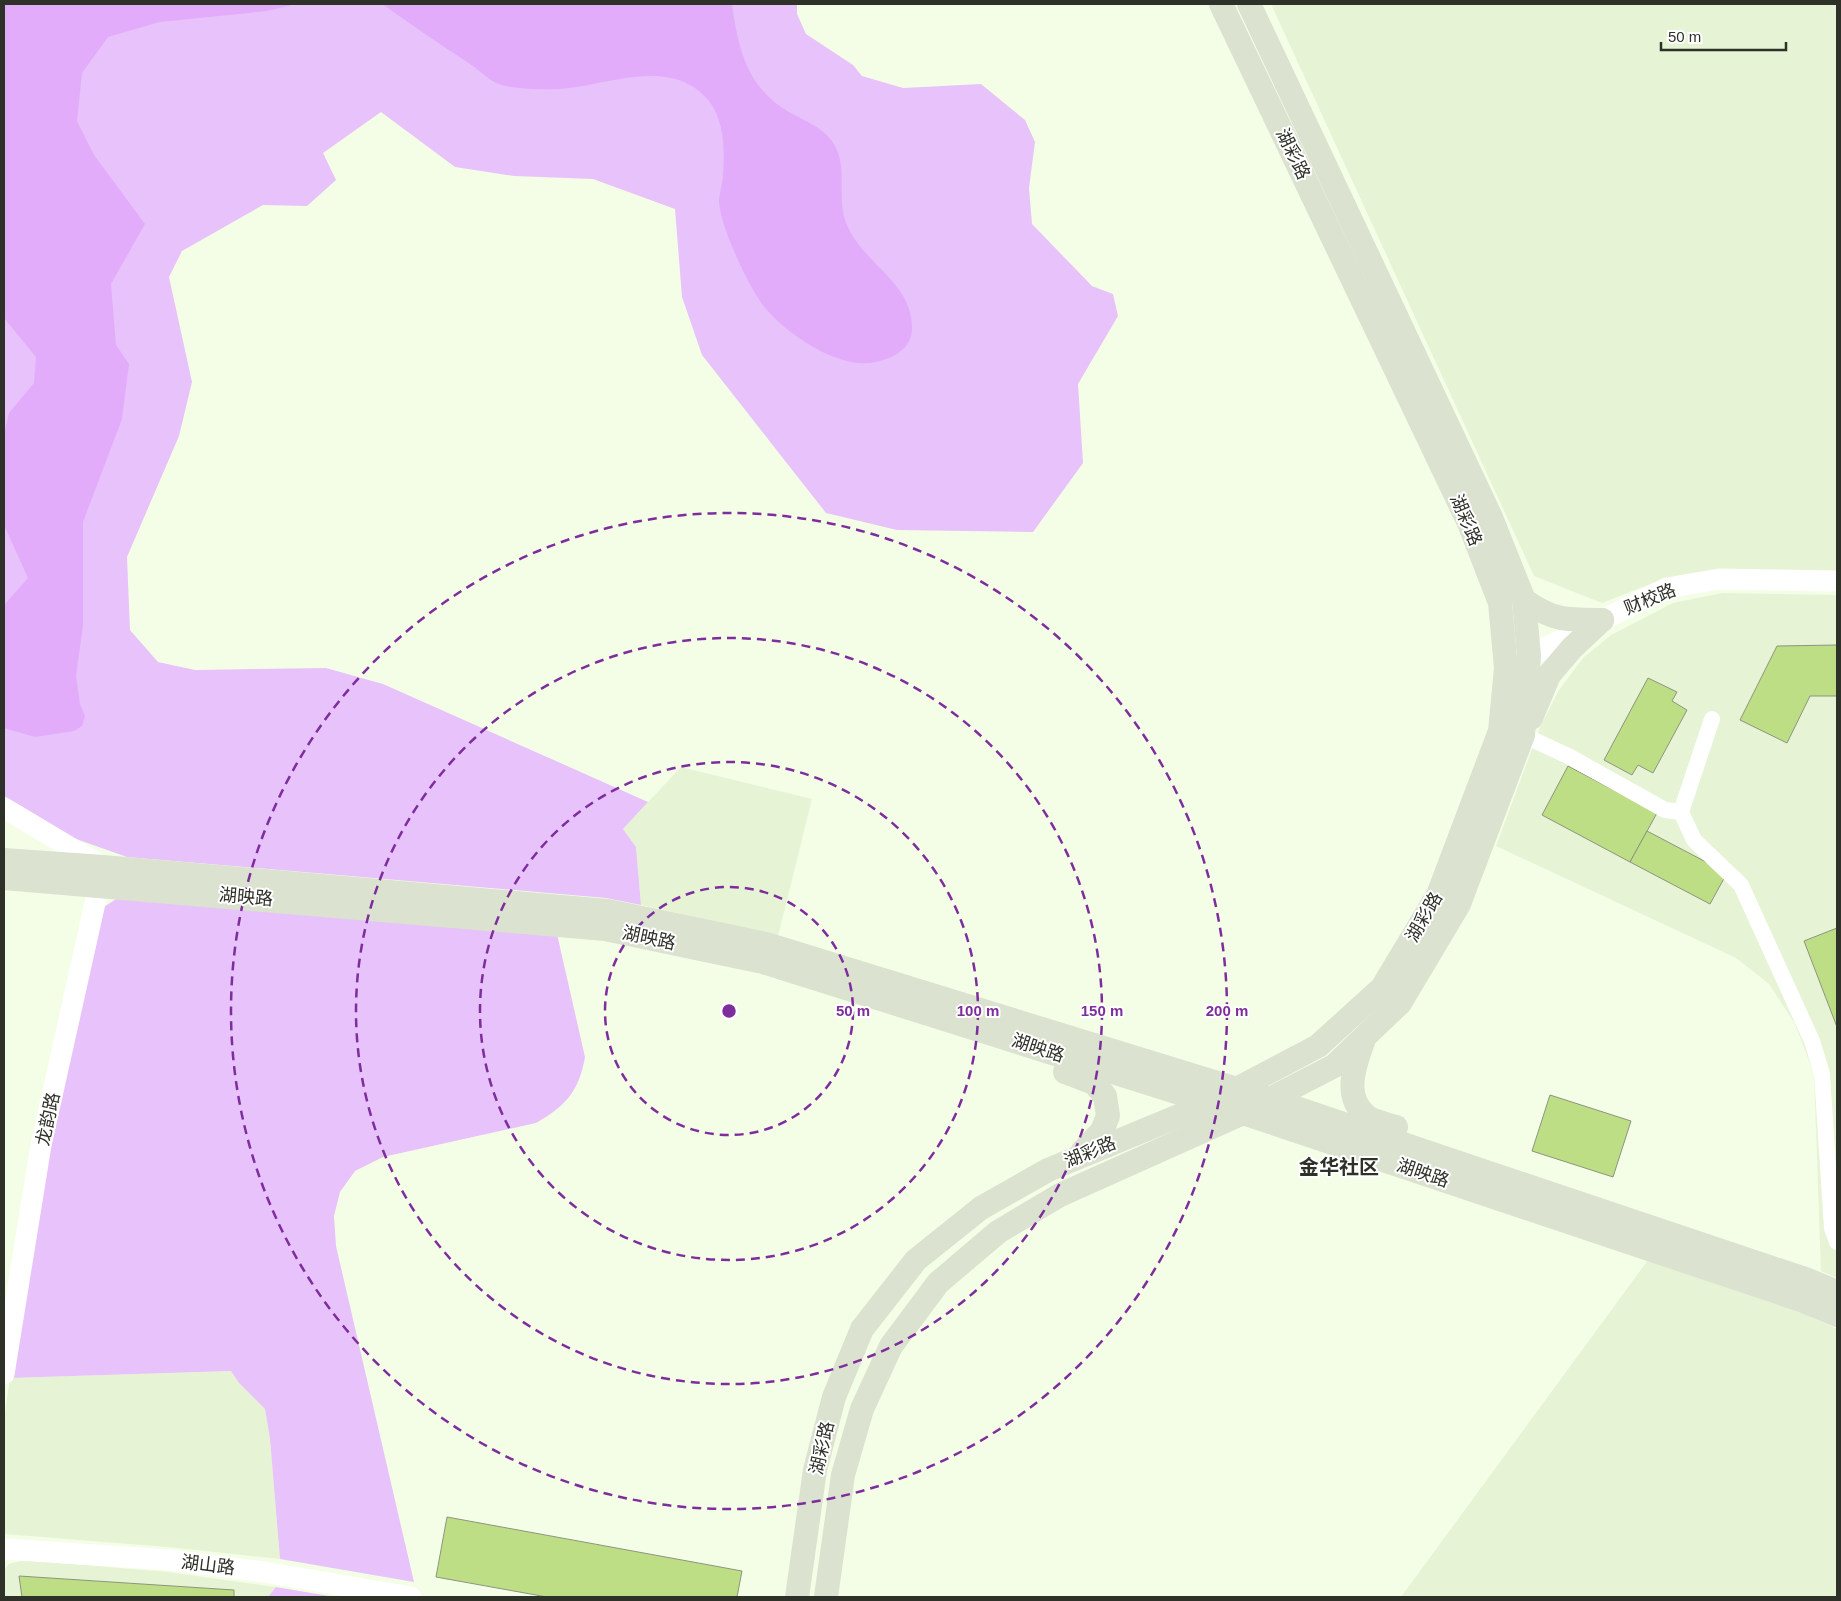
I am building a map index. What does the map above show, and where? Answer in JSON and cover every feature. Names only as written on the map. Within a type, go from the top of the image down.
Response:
[{"type":"main road","name":"湖彩路","points":[[797,1597],[815,1470],[834,1397],[862,1329],[916,1260],[974,1214],[1048,1170],[1239,1090],[1318,1046],[1382,988],[1438,895],[1500,731],[1506,668],[1500,603],[1469,523],[1221,4]]},
{"type":"main road","name":"湖彩路","points":[[826,1597],[843,1475],[862,1409],[891,1346],[938,1283],[998,1232],[1060,1195],[1243,1113],[1334,1066],[1400,1004],[1459,904],[1523,735],[1529,656],[1524,600],[1490,515],[1249,4]]},
{"type":"main road","points":[[1524,600],[1545,615],[1572,620],[1602,620]]},
{"type":"main road","points":[[1523,735],[1549,675],[1572,648],[1602,620]]},
{"type":"main road","name":"湖映路","points":[[4,860],[101,875],[605,930],[763,962],[1243,1113],[1791,1297],[1837,1315]]},
{"type":"main road","name":"湖映路","points":[[4,878],[101,875],[608,911],[766,944],[1270,1100],[1808,1280],[1837,1292]]},
{"type":"main road","points":[[1365,1036],[1352,1072],[1352,1088],[1356,1106],[1370,1118],[1424,1136],[1456,1162]]},
{"type":"main road","points":[[1007,1038],[1048,1066],[1094,1083],[1105,1096],[1108,1116],[1102,1132],[1076,1158]]},
{"type":"street","name":"财校路","points":[[1506,668],[1667,588],[1719,579],[1837,580]]},
{"type":"street","points":[[1712,719],[1681,812],[1694,840],[1741,884],[1812,1041],[1822,1074],[1832,1228],[1837,1242]]},
{"type":"street","points":[[1523,735],[1570,757],[1665,810],[1681,812]]},
{"type":"street","points":[[4,808],[101,875]]},
{"type":"street","name":"龙韵路","points":[[4,1374],[42,1145],[101,875]]},
{"type":"street","name":"湖山路","points":[[4,1549],[179,1561],[264,1572],[411,1597]]},
{"type":"shaded area","points":[[4,4],[797,4],[797,14],[806,34],[853,65],[862,76],[903,88],[981,84],[1025,120],[1035,142],[1029,188],[1032,224],[1092,286],[1113,294],[1118,316],[1078,384],[1083,463],[1033,532],[897,530],[826,513],[702,355],[682,297],[675,209],[593,179],[514,176],[455,167],[381,112],[323,153],[336,180],[307,206],[263,205],[182,251],[169,277],[192,382],[179,436],[127,557],[130,630],[158,662],[195,670],[326,668],[383,684],[648,802],[623,829],[636,847],[641,905],[606,898],[127,857],[76,839],[4,796]]},
{"type":"shaded area","points":[[4,4],[296,4],[267,11],[160,22],[108,37],[82,73],[77,121],[94,155],[145,224],[111,284],[116,345],[129,364],[122,419],[83,522],[83,625],[76,676],[80,704],[85,716],[82,726],[74,731],[35,737],[4,728],[4,605],[28,578],[4,525],[4,434],[9,413],[34,383],[36,357],[4,318]]},
{"type":"shaded area","points":[[382,4],[732,4],[742,51],[754,79],[775,102],[812,124],[832,141],[840,161],[842,204],[847,225],[854,239],[897,286],[905,299],[910,314],[912,330],[911,337],[905,347],[895,355],[876,362],[846,361],[813,347],[798,337],[771,315],[762,304],[749,283],[736,255],[724,226],[721,213],[719,199],[724,156],[721,126],[709,101],[694,87],[676,79],[658,76],[618,79],[560,89],[531,89],[498,84]]},
{"type":"shaded area","points":[[1271,4],[1837,4],[1837,571],[1663,579],[1602,603],[1534,576]]},
{"type":"shaded area","points":[[1722,593],[1837,595],[1837,1278],[1821,1271],[1814,1074],[1795,1024],[1769,984],[1736,958],[1496,846],[1541,725],[1559,690],[1583,658],[1611,635],[1673,603]]},
{"type":"shaded area","points":[[681,767],[812,799],[778,936],[641,905],[636,847],[623,829]]},
{"type":"shaded area","points":[[125,893],[557,934],[585,1057],[579,1079],[570,1096],[563,1104],[536,1123],[383,1157],[355,1171],[340,1192],[334,1216],[336,1246],[414,1582],[280,1559],[270,1439],[265,1409],[239,1383],[231,1371],[10,1378],[48,1147],[101,909]]},
{"type":"shaded area","points":[[1648,1260],[1798,1311],[1837,1329],[1837,1597],[1401,1597]]},
{"type":"shaded area","points":[[231,1371],[239,1383],[265,1409],[270,1439],[280,1559],[167,1547],[4,1534],[4,1419],[10,1378]]},
{"type":"shaded area","points":[[24,1560],[168,1572],[276,1587],[268,1597],[4,1597],[4,1570],[9,1564]]},
{"type":"shaded area","points":[[276,1587],[335,1597],[268,1597]]},
{"type":"building","points":[[1837,645],[1837,696],[1810,696],[1787,743],[1740,720],[1777,646]]},
{"type":"building","points":[[1648,678],[1677,692],[1672,701],[1687,710],[1653,773],[1638,765],[1632,775],[1604,760]]},
{"type":"building","points":[[1568,766],[1657,813],[1630,862],[1542,815]]},
{"type":"building","points":[[1647,831],[1727,873],[1710,904],[1630,862]]},
{"type":"building","points":[[1837,928],[1837,1027],[1804,941]]},
{"type":"building","points":[[1550,1095],[1631,1121],[1613,1177],[1532,1151]]},
{"type":"building","points":[[447,1517],[742,1571],[737,1597],[547,1597],[436,1577]]},
{"type":"building","points":[[19,1576],[234,1590],[234,1597],[22,1597]]},
{"type":"district","name":"金华社区","points":[[1339,1167]]}]
